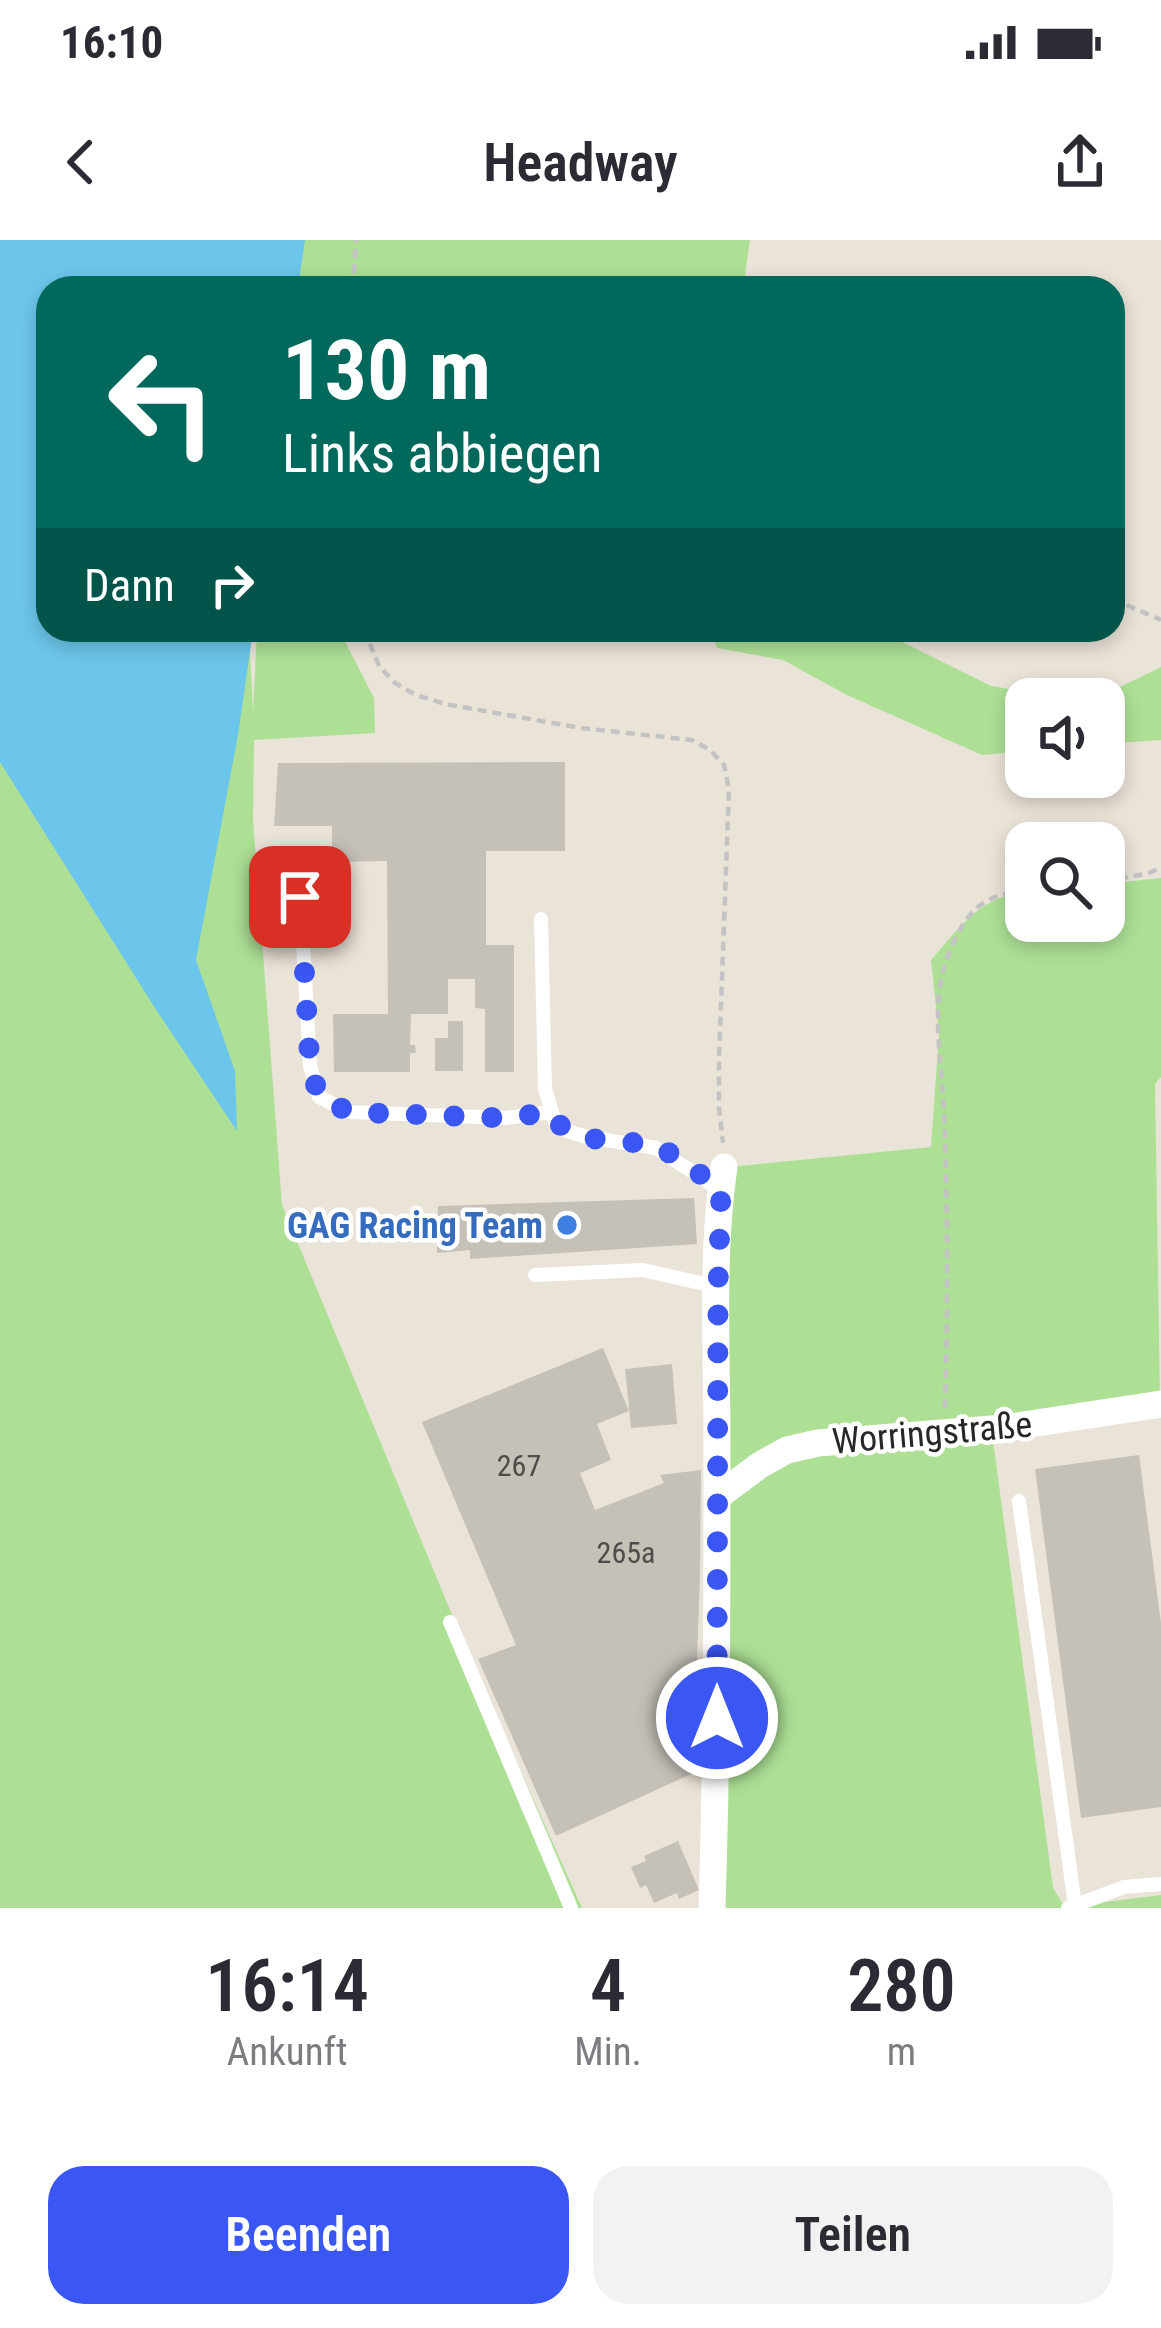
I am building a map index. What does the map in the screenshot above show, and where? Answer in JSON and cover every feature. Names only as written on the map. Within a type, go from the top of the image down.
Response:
[{"type":"street","points":[[712,1908],[722,1178]]},
{"type":"street","name":"Worringstraße","points":[[717,1497],[787,1450],[818,1443],[1004,1428],[1161,1404]]},
{"type":"lane","points":[[298,855],[310,1065],[319,1097],[349,1112],[506,1118],[550,1112]]},
{"type":"lane","points":[[541,919],[545,1089],[555,1122],[586,1137],[656,1148],[722,1178]]},
{"type":"lane","points":[[535,1275],[643,1270],[718,1287]]},
{"type":"lane","points":[[1019,1502],[1071,1906],[1124,1887],[1161,1884]]},
{"type":"lane","points":[[450,1622],[572,1908]]},
{"type":"path","points":[[354,276],[356,240]]},
{"type":"path","points":[[1125,604],[1161,620]]},
{"type":"path","points":[[369,642],[379,666],[416,695],[581,728],[692,740],[724,765],[728,789],[719,1059],[722,1178]]},
{"type":"path","points":[[1125,878],[1161,868]]},
{"type":"path","points":[[945,1433],[948,1325],[941,977],[951,948],[979,905],[989,897],[1005,894]]},
{"type":"green space","points":[[0,240],[750,240],[745,276],[36,276],[36,642],[251,642],[253,712],[256,642],[345,642],[374,698],[375,733],[254,740],[253,820],[282,1205],[470,1658],[582,1908],[0,1908]]},
{"type":"green space","points":[[715,642],[902,642],[991,686],[1005,688],[1005,753],[982,755],[847,695],[783,660],[717,648]]},
{"type":"green space","points":[[1161,667],[1161,740],[1125,743],[1125,684]]},
{"type":"green space","points":[[1161,878],[1161,1077],[1155,1084],[1160,1401],[819,1436],[719,1491],[730,1167],[931,1147],[939,1034],[931,960],[972,916],[1005,896],[1005,942],[1125,942],[1125,882]]},
{"type":"green space","points":[[992,1433],[1053,1888],[1065,1907],[1161,1895],[1161,1908],[715,1908],[720,1498],[816,1448]]},
{"type":"water","points":[[0,240],[305,240],[300,276],[36,276],[36,642],[251,642],[196,960],[235,1071],[237,1131],[0,762]]},
{"type":"building","points":[[565,762],[565,851],[486,851],[486,945],[514,945],[514,1072],[485,1072],[485,1009],[475,1008],[475,979],[448,979],[448,1014],[411,1014],[410,1045],[415,1045],[416,1053],[410,1053],[410,1072],[334,1072],[333,1014],[388,1014],[387,861],[332,862],[332,826],[274,826],[278,763]]},
{"type":"building","points":[[448,1021],[463,1021],[463,1071],[435,1071],[435,1038],[448,1038]]},
{"type":"building","name":"GAG Racing Team","points":[[694,1198],[697,1244],[470,1259],[470,1250],[437,1253],[438,1206]]},
{"type":"building","points":[[603,1348],[629,1411],[597,1424],[611,1460],[580,1473],[595,1510],[664,1483],[660,1475],[701,1470],[693,1773],[556,1836],[478,1659],[516,1645],[422,1422]]},
{"type":"building","points":[[672,1364],[677,1424],[631,1428],[625,1369]]},
{"type":"building","points":[[1139,1455],[1161,1623],[1161,1807],[1081,1818],[1035,1469]]},
{"type":"building","points":[[678,1841],[699,1890],[654,1903],[646,1885],[640,1888],[631,1867]]},
{"type":"place","name":"GAG Racing Team","points":[[567,1225]]},
{"type":"route","points":[[300,897],[310,1065],[319,1097],[349,1112],[506,1118],[550,1112],[567,1131],[656,1148],[721,1190],[717,1718]]}]
